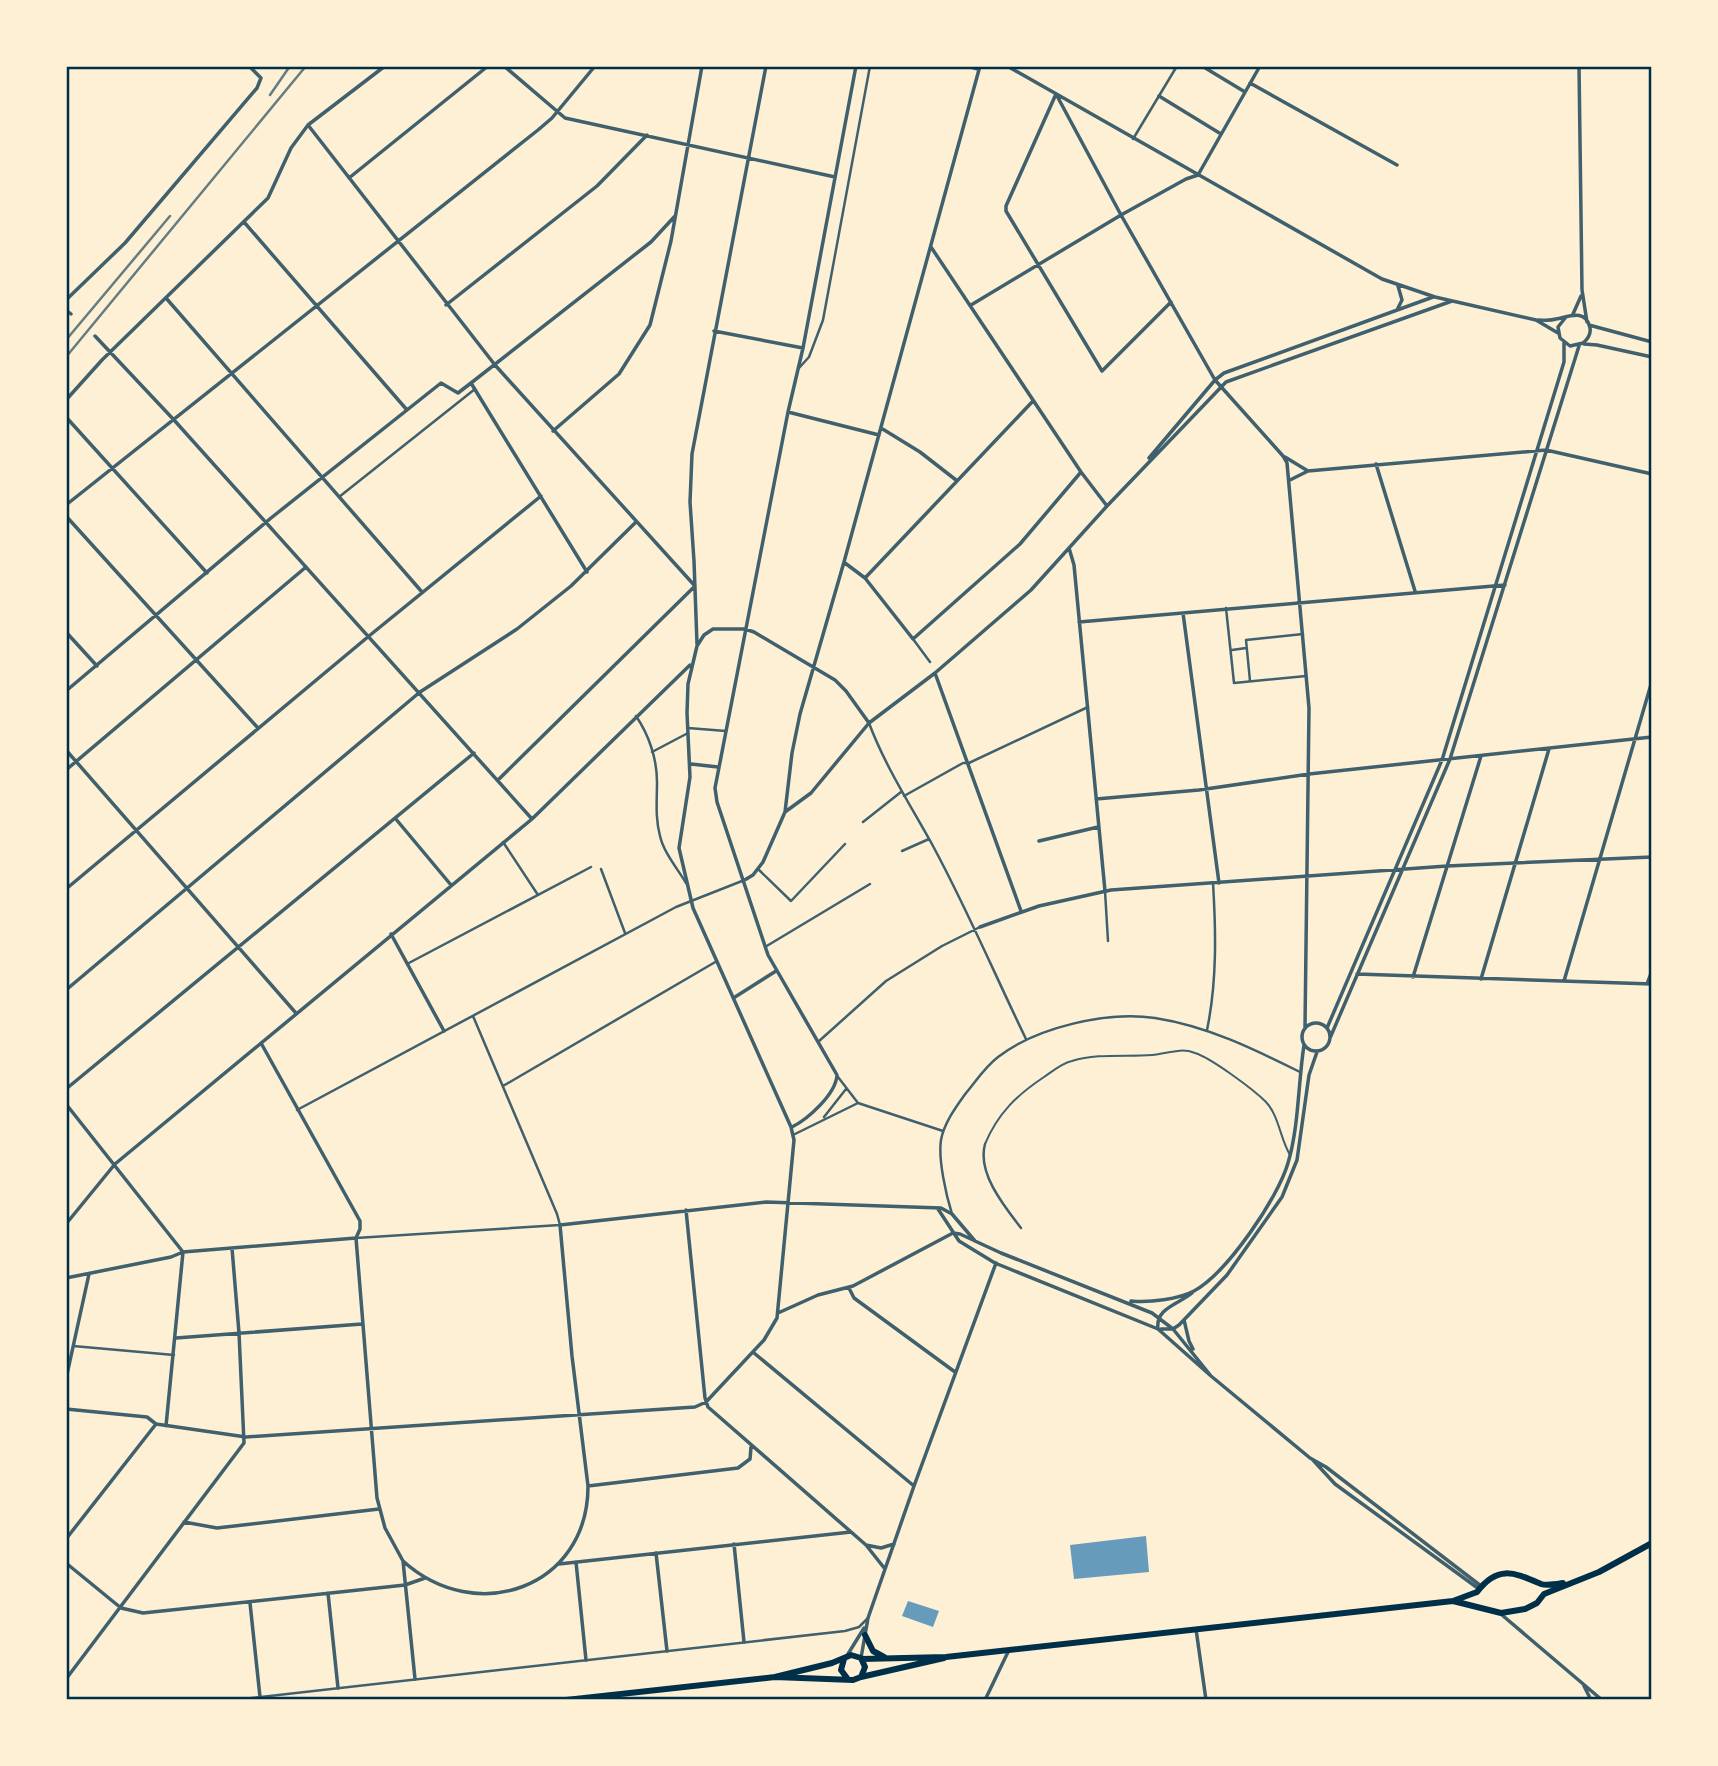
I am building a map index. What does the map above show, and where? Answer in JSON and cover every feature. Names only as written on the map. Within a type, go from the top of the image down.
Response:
[{"type":"main road","points":[[775,1677],[854,1655],[862,1659],[946,1657],[1453,1601],[1501,1613],[1525,1609],[1537,1603],[1544,1594],[1613,1565],[1651,1542]]},
{"type":"main road","points":[[1453,1601],[1479,1589],[1496,1576],[1513,1573],[1542,1584],[1572,1583]]},
{"type":"main road","points":[[1542,1584],[1544,1594]]},
{"type":"main road","points":[[1479,1589],[1476,1600],[1480,1606]]},
{"type":"main road","points":[[864,1635],[873,1651],[889,1658]]},
{"type":"main road","points":[[566,1699],[775,1677],[851,1679],[946,1657]]},
{"type":"main road","points":[[845,1658],[841,1670],[851,1679]]},
{"type":"main road","points":[[861,1677],[865,1667],[862,1659]]},
{"type":"street","points":[[66,300],[125,243],[257,88],[261,78],[256,69],[249,66]]},
{"type":"street","points":[[66,400],[111,351],[268,198],[291,148],[308,125],[385,66]]},
{"type":"street","points":[[349,178],[488,66]]},
{"type":"street","points":[[505,66],[556,113],[565,118],[835,177]]},
{"type":"street","points":[[66,505],[538,130],[556,113],[595,66]]},
{"type":"street","points":[[553,430],[621,371],[648,329],[668,258],[702,66]]},
{"type":"street","points":[[697,646],[690,468],[766,66]]},
{"type":"street","points":[[856,66],[803,348],[718,767],[716,798],[765,947],[776,971],[846,1089],[858,1103],[943,1131]]},
{"type":"street","points":[[797,371],[809,357],[822,320],[870,66]]},
{"type":"street","points":[[297,1110],[625,933],[691,901],[743,881],[753,875],[763,862],[785,812],[796,732],[979,68],[967,66]]},
{"type":"street","points":[[1007,66],[1366,271],[1398,286],[1536,320],[1555,320],[1572,314],[1582,290]]},
{"type":"street","points":[[1133,139],[1177,66]]},
{"type":"street","points":[[1202,66],[1245,92]]},
{"type":"street","points":[[971,306],[1121,215],[1198,175],[1259,66]]},
{"type":"street","points":[[1158,1329],[1173,1329],[1227,1275],[1287,1186],[1297,1160],[1309,1074],[1317,1052],[1326,1047],[1450,759],[1580,345],[1588,337],[1582,290],[1579,66]]},
{"type":"street","points":[[1250,83],[1397,165]]},
{"type":"street","points":[[1056,94],[1215,380],[1287,463],[1301,602],[1309,774],[1304,984],[1306,1027],[1301,1036],[1307,1049],[1317,1052]]},
{"type":"street","points":[[1056,94],[1005,209],[1100,370],[1104,371],[1171,302]]},
{"type":"street","points":[[1159,96],[1221,134]]},
{"type":"street","points":[[308,125],[495,365],[695,586]]},
{"type":"street","points":[[446,305],[597,186],[647,135]]},
{"type":"street","points":[[66,691],[266,523],[441,383],[458,393],[651,242],[675,216]]},
{"type":"street","points":[[244,222],[407,410]]},
{"type":"street","points":[[931,247],[1080,472],[1107,506]]},
{"type":"street","points":[[1396,311],[1402,300],[1398,286]]},
{"type":"street","points":[[785,812],[811,793],[869,723],[935,673],[1025,596],[1127,484],[1215,380],[1224,373],[1435,297]]},
{"type":"street","points":[[166,298],[423,592]]},
{"type":"street","points":[[1127,484],[1228,381],[1452,301]]},
{"type":"street","points":[[66,310],[71,314]]},
{"type":"street","points":[[1572,314],[1581,316],[1588,324],[1651,341]]},
{"type":"street","points":[[1558,333],[1559,323],[1566,317]]},
{"type":"street","points":[[1330,1038],[1327,1028],[1442,760],[1564,362],[1564,343],[1558,333],[1536,320]]},
{"type":"street","points":[[714,331],[803,348]]},
{"type":"street","points":[[95,336],[174,420],[532,819]]},
{"type":"street","points":[[1564,343],[1572,346],[1597,345],[1651,357]]},
{"type":"street","points":[[471,383],[587,572]]},
{"type":"street","points":[[339,497],[475,389]]},
{"type":"street","points":[[865,578],[1033,401]]},
{"type":"street","points":[[788,412],[879,435]]},
{"type":"street","points":[[66,417],[207,573]]},
{"type":"street","points":[[881,428],[920,452],[956,480]]},
{"type":"street","points":[[1290,480],[1308,471],[1538,450],[1651,474]]},
{"type":"street","points":[[1283,456],[1308,471]]},
{"type":"street","points":[[1376,464],[1415,591]]},
{"type":"street","points":[[913,639],[1020,544],[1080,472]]},
{"type":"street","points":[[66,889],[541,496]]},
{"type":"street","points":[[66,516],[258,728]]},
{"type":"street","points":[[66,990],[419,692],[517,629],[587,572],[636,522]]},
{"type":"street","points":[[1069,548],[1074,565],[1108,942]]},
{"type":"street","points":[[844,562],[865,578],[930,662]]},
{"type":"street","points":[[66,770],[306,567]]},
{"type":"street","points":[[1079,622],[1505,585]]},
{"type":"street","points":[[498,780],[695,586]]},
{"type":"street","points":[[1226,608],[1234,682],[1306,676]]},
{"type":"street","points":[[1183,613],[1207,787],[1216,883],[1215,964],[1212,1007],[1206,1031]]},
{"type":"street","points":[[66,1409],[147,1418],[166,1426],[246,1437],[695,1407],[706,1402],[753,1353],[769,1333],[778,1313],[786,1201],[794,1150],[791,1127],[691,901],[679,848],[691,764],[687,693],[691,664],[697,646],[704,635],[713,629],[746,629],[815,666],[846,691],[869,723],[904,796],[977,928],[997,979],[1026,1039]]},
{"type":"street","points":[[66,632],[97,666]]},
{"type":"street","points":[[1250,682],[1245,642],[1248,639],[1303,634]]},
{"type":"street","points":[[1231,650],[1246,648]]},
{"type":"street","points":[[66,1224],[115,1164],[532,819],[691,664]]},
{"type":"street","points":[[935,673],[1021,912]]},
{"type":"street","points":[[1564,981],[1651,681]]},
{"type":"street","points":[[904,796],[963,763],[969,763],[1088,707]]},
{"type":"street","points":[[636,716],[652,752],[660,836],[686,884]]},
{"type":"street","points":[[688,728],[726,731]]},
{"type":"street","points":[[652,752],[688,733]]},
{"type":"street","points":[[1096,799],[1199,790],[1309,774],[1651,737]]},
{"type":"street","points":[[1482,979],[1549,748]]},
{"type":"street","points":[[66,750],[296,1013]]},
{"type":"street","points":[[66,1089],[474,752]]},
{"type":"street","points":[[1413,977],[1481,756]]},
{"type":"street","points":[[691,764],[718,767]]},
{"type":"street","points":[[863,822],[903,791]]},
{"type":"street","points":[[395,818],[451,885]]},
{"type":"street","points":[[1039,841],[1098,827]]},
{"type":"street","points":[[902,851],[929,839]]},
{"type":"street","points":[[503,842],[538,895]]},
{"type":"street","points":[[758,869],[791,901],[845,844]]},
{"type":"street","points":[[818,1043],[886,981],[942,946],[977,928],[1021,912],[1105,891],[1447,866],[1651,857]]},
{"type":"street","points":[[407,964],[592,867]]},
{"type":"street","points":[[601,869],[625,933]]},
{"type":"street","points":[[765,947],[870,884]]},
{"type":"street","points":[[390,934],[444,1031]]},
{"type":"street","points":[[503,1086],[717,961]]},
{"type":"street","points":[[735,997],[776,971]]},
{"type":"street","points":[[1357,975],[1649,984],[1651,971]]},
{"type":"street","points":[[403,1561],[425,1578],[459,1592],[488,1595],[522,1586],[557,1564],[572,1548],[586,1507],[588,1486],[560,1224],[473,1016]]},
{"type":"street","points":[[952,1214],[941,1152],[943,1131],[959,1103],[987,1067],[1026,1039],[1068,1026],[1116,1017],[1157,1018],[1247,1045],[1300,1072]]},
{"type":"street","points":[[1306,1027],[1319,1023],[1327,1028]]},
{"type":"street","points":[[261,1043],[360,1221],[356,1238],[370,1428],[379,1509],[403,1561],[415,1679]]},
{"type":"street","points":[[1158,1329],[1159,1318],[1165,1309],[1192,1293],[1228,1262],[1273,1197],[1290,1156],[1304,1045]]},
{"type":"street","points":[[791,1127],[809,1117],[836,1084],[837,1075]]},
{"type":"street","points":[[822,1119],[846,1089]]},
{"type":"street","points":[[793,1135],[858,1103]]},
{"type":"street","points":[[66,1104],[183,1252],[166,1426]]},
{"type":"street","points":[[985,1144],[982,1157],[985,1169],[1021,1228]]},
{"type":"street","points":[[66,1278],[183,1252],[560,1224],[786,1201],[937,1207],[952,1214],[975,1241]]},
{"type":"street","points":[[937,1207],[963,1245],[995,1263],[1158,1329],[1310,1458],[1335,1484],[1479,1589]]},
{"type":"street","points":[[686,1210],[706,1402],[710,1410],[866,1545],[885,1569]]},
{"type":"street","points":[[778,1313],[829,1292],[849,1288],[953,1233],[1124,1300],[1166,1322],[1198,1357]]},
{"type":"street","points":[[66,1679],[244,1443],[246,1437],[232,1248]]},
{"type":"street","points":[[995,1263],[1003,1260],[1000,1253]]},
{"type":"street","points":[[862,1659],[868,1618],[995,1263],[992,1255],[1000,1253]]},
{"type":"street","points":[[66,1379],[89,1274]]},
{"type":"street","points":[[849,1288],[854,1298],[956,1372]]},
{"type":"street","points":[[1124,1300],[1149,1303],[1192,1293]]},
{"type":"street","points":[[1184,1320],[1189,1341],[1211,1376]]},
{"type":"street","points":[[176,1338],[363,1324]]},
{"type":"street","points":[[73,1346],[174,1355]]},
{"type":"street","points":[[753,1353],[914,1486]]},
{"type":"street","points":[[66,1539],[156,1424]]},
{"type":"street","points":[[588,1486],[738,1468],[750,1459],[751,1447]]},
{"type":"street","points":[[1310,1458],[1326,1466],[1479,1589]]},
{"type":"street","points":[[184,1522],[217,1528],[379,1509]]},
{"type":"street","points":[[557,1564],[851,1532]]},
{"type":"street","points":[[734,1544],[744,1642]]},
{"type":"street","points":[[866,1545],[881,1548],[894,1544]]},
{"type":"street","points":[[656,1553],[667,1651]]},
{"type":"street","points":[[576,1562],[586,1660]]},
{"type":"street","points":[[66,1563],[121,1608],[143,1613],[405,1585],[425,1578]]},
{"type":"street","points":[[328,1594],[338,1688]]},
{"type":"street","points":[[250,1603],[260,1697]]},
{"type":"street","points":[[1501,1613],[1602,1699]]},
{"type":"street","points":[[234,1699],[853,1629],[868,1618]]},
{"type":"street","points":[[845,1658],[866,1626]]},
{"type":"street","points":[[1196,1628],[1206,1699]]},
{"type":"street","points":[[985,1699],[1009,1650]]},
{"type":"street","points":[[1583,1684],[1591,1699]]},
{"type":"lane","points":[[985,1144],[997,1117],[1009,1103],[1066,1063],[1116,1055],[1152,1055],[1178,1050],[1201,1056],[1264,1100],[1274,1113],[1290,1156]]},
{"type":"water","points":[[1146,1536],[1149,1572],[1074,1579],[1070,1545]]},
{"type":"water","points":[[908,1601],[939,1611],[933,1627],[902,1616]]},
{"type":"railway","points":[[270,95],[290,66]]},
{"type":"railway","points":[[66,357],[306,66]]},
{"type":"railway","points":[[66,340],[170,216]]}]
